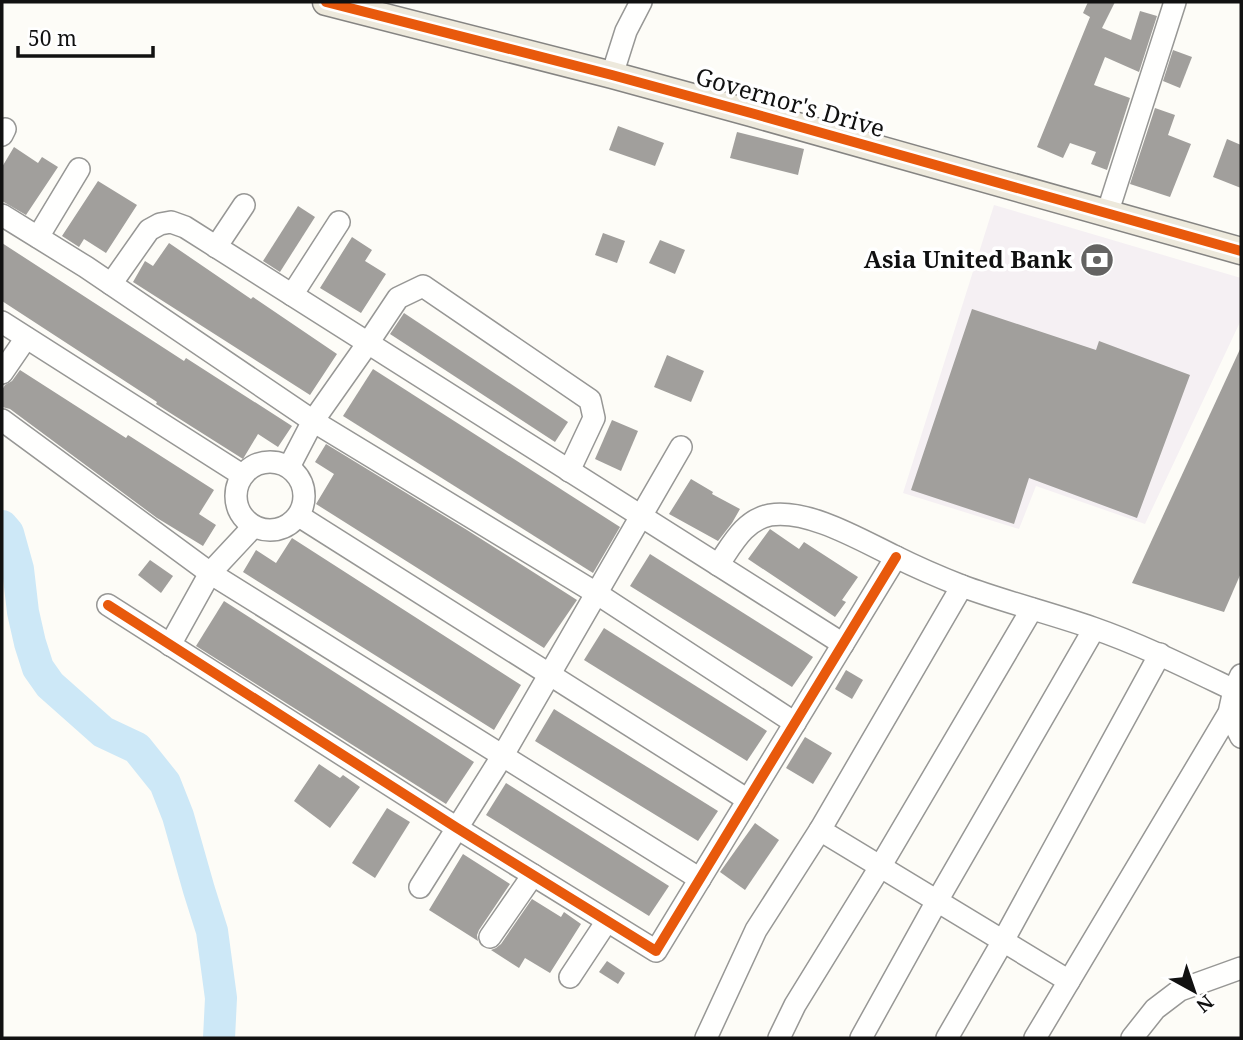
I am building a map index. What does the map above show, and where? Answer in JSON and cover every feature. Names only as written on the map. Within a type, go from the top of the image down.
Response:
[{"type":"main road","name":"Governor's Drive","points":[[326,2],[612,75],[1241,251]]},
{"type":"street","points":[[612,75],[626,31],[640,2]]},
{"type":"street","points":[[1107,214],[1175,2]]},
{"type":"street","points":[[37,237],[79,169]]},
{"type":"street","points":[[216,247],[244,205]]},
{"type":"street","points":[[2,215],[111,284],[313,421],[596,593],[795,723]]},
{"type":"street","points":[[111,284],[149,230],[171,222],[185,227],[843,644]]},
{"type":"street","points":[[292,295],[339,222]]},
{"type":"street","points":[[289,467],[313,421],[398,298],[423,286],[590,400],[594,418],[569,471]]},
{"type":"street","points":[[2,322],[242,475]]},
{"type":"street","points":[[2,373],[26,338]]},
{"type":"street","points":[[2,420],[210,573],[700,879]]},
{"type":"street","points":[[420,887],[503,755],[681,447]]},
{"type":"street","points":[[272,461],[289,467],[301,480],[305,498],[299,516],[286,527],[269,531],[253,527],[239,513],[235,494],[242,475],[256,464],[272,461]]},
{"type":"street","points":[[718,565],[739,534],[755,519],[772,515],[799,516],[855,536],[962,586],[1094,629],[1238,682],[1229,713],[1035,1038]]},
{"type":"street","points":[[299,516],[748,800]]},
{"type":"street","points":[[170,645],[210,573],[253,527]]},
{"type":"street","points":[[108,606],[656,951],[896,557]]},
{"type":"street","points":[[706,1038],[756,930],[820,830],[962,586]]},
{"type":"street","points":[[779,1038],[795,1005],[1032,609]]},
{"type":"street","points":[[861,1038],[1094,629]]},
{"type":"street","points":[[947,1038],[1160,654]]},
{"type":"street","points":[[1229,713],[1241,737]]},
{"type":"street","points":[[820,830],[1069,981]]},
{"type":"street","points":[[491,937],[533,875]]},
{"type":"street","points":[[570,977],[607,921]]},
{"type":"street","points":[[1132,1038],[1155,1009],[1180,990],[1241,968]]},
{"type":"shaded area","points":[[994,205],[1241,278],[1241,320],[1145,524],[1036,486],[1019,529],[903,493]]},
{"type":"building","points":[[1088,2],[1115,2],[1102,28],[1131,40],[1140,11],[1157,16],[1139,72],[1105,57],[1094,85],[1130,98],[1107,170],[1091,164],[1096,152],[1070,143],[1063,158],[1037,147],[1090,17],[1083,13]]},
{"type":"building","points":[[1173,50],[1192,57],[1180,88],[1163,81]]},
{"type":"building","points":[[1155,108],[1175,115],[1168,135],[1191,144],[1170,197],[1130,184]]},
{"type":"building","points":[[618,126],[664,143],[655,166],[609,150]]},
{"type":"building","points":[[737,132],[804,149],[798,175],[730,158]]},
{"type":"building","points":[[1227,139],[1241,145],[1241,188],[1213,177]]},
{"type":"building","points":[[14,147],[38,163],[42,157],[58,167],[26,215],[2,201],[2,167]]},
{"type":"building","points":[[98,181],[137,205],[106,253],[84,239],[79,247],[62,236]]},
{"type":"building","points":[[298,206],[315,217],[280,272],[263,261]]},
{"type":"building","points":[[603,233],[625,241],[617,263],[595,255]]},
{"type":"building","points":[[352,237],[372,250],[365,261],[386,274],[361,313],[320,288]]},
{"type":"building","points":[[660,240],[685,250],[675,274],[649,263]]},
{"type":"building","points":[[2,243],[184,361],[186,358],[292,426],[278,447],[258,434],[243,459],[2,301]]},
{"type":"building","points":[[169,243],[337,354],[310,395],[133,282],[145,261],[153,266]]},
{"type":"building","points":[[972,309],[1096,350],[1099,341],[1190,375],[1137,518],[1029,478],[1014,524],[911,490]]},
{"type":"building","points":[[404,313],[568,422],[555,442],[390,334]]},
{"type":"building","points":[[1241,347],[1241,573],[1224,612],[1132,583]]},
{"type":"building","points":[[667,355],[704,371],[691,402],[654,387]]},
{"type":"building","points":[[373,369],[620,527],[593,573],[343,416]]},
{"type":"building","points":[[20,370],[214,490],[199,514],[216,525],[203,546],[157,518],[10,409],[2,407],[2,390]]},
{"type":"building","points":[[612,420],[638,431],[621,471],[595,459]]},
{"type":"building","points":[[326,444],[577,600],[544,648],[316,504],[334,474],[315,462]]},
{"type":"building","points":[[691,479],[740,509],[718,541],[669,514]]},
{"type":"building","points":[[770,529],[799,549],[804,542],[858,577],[842,600],[846,602],[835,617],[748,559]]},
{"type":"building","points":[[292,538],[521,685],[494,730],[243,572],[256,550],[276,563]]},
{"type":"building","points":[[650,554],[813,657],[792,687],[630,586]]},
{"type":"building","points":[[150,560],[173,576],[161,593],[138,575]]},
{"type":"building","points":[[224,601],[474,762],[446,804],[196,646]]},
{"type":"building","points":[[604,628],[767,731],[747,761],[584,660]]},
{"type":"building","points":[[846,670],[863,680],[852,699],[835,689]]},
{"type":"building","points":[[554,709],[718,811],[698,841],[535,741]]},
{"type":"building","points":[[805,737],[832,753],[813,784],[786,768]]},
{"type":"building","points":[[319,764],[340,778],[343,775],[360,787],[330,828],[294,801]]},
{"type":"building","points":[[506,783],[669,886],[649,916],[486,815]]},
{"type":"building","points":[[387,808],[410,822],[375,878],[352,863]]},
{"type":"building","points":[[755,823],[779,840],[745,890],[720,872]]},
{"type":"building","points":[[463,854],[510,884],[479,930],[478,941],[429,910]]},
{"type":"building","points":[[532,899],[561,917],[564,912],[581,924],[550,973],[525,958],[519,968],[491,950],[501,944]]},
{"type":"building","points":[[607,961],[625,973],[618,984],[599,972]]},
{"type":"waterway","points":[[2,526],[8,533],[18,569],[23,612],[38,668],[50,685],[103,732],[137,748],[165,783],[178,816],[212,931],[221,998],[219,1038]]},
{"type":"cycle path","points":[[326,2],[612,75],[1241,251]]},
{"type":"cycle path","points":[[108,605],[457,828],[656,951],[896,557]]},
{"type":"place","name":"Asia United Bank","points":[[1097,260]]}]
